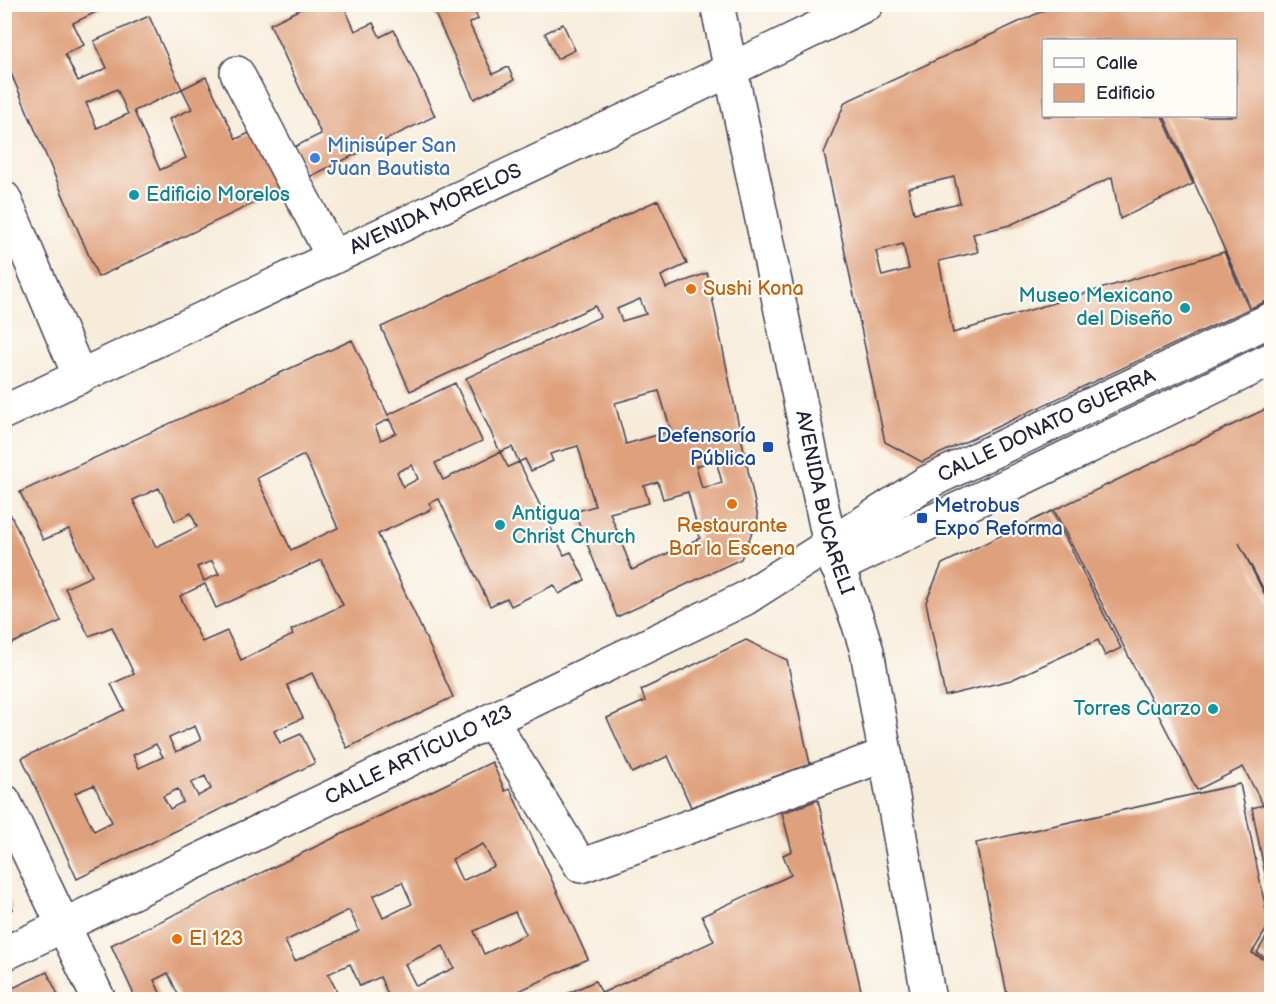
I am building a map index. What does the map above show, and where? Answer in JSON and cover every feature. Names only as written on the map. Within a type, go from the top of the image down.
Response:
[{"type":"main road","name":"AVENIDA BUCARELI","points":[[717,4],[834,556],[860,625],[867,651],[929,999]]},
{"type":"main road","name":"AVENIDA MORELOS","points":[[4,412],[867,4]]},
{"type":"main road","points":[[237,73],[333,257]]},
{"type":"main road","points":[[4,198],[80,377]]},
{"type":"main road","name":"CALLE DONATO GUERRA","points":[[834,556],[926,483],[1272,319]]},
{"type":"main road","points":[[834,556],[1272,359]]},
{"type":"main road","name":"CALLE ARTÍCULO 123","points":[[4,954],[834,556]]},
{"type":"main road","points":[[492,720],[580,866],[885,755]]},
{"type":"main road","points":[[4,801],[99,999]]},
{"type":"building","points":[[4,4],[113,4],[73,23],[84,45],[65,54],[78,81],[107,68],[94,41],[149,16],[182,89],[206,77],[236,139],[254,131],[282,190],[98,277],[4,57]],"holes":[[[117,89],[128,114],[97,128],[86,103]],[[182,89],[192,109],[169,119],[186,158],[160,170],[134,111]]]},
{"type":"building","points":[[311,4],[343,4],[355,31],[373,23],[380,37],[394,30],[435,116],[309,177],[294,147],[321,134],[270,24]]},
{"type":"building","points":[[1058,4],[1272,4],[1272,299],[1251,308],[1164,117],[1237,117],[1237,39],[1042,39],[1042,117],[1162,117],[1193,184],[1120,219],[1112,177],[1010,225],[973,234],[978,252],[939,261],[953,333],[1224,252],[1249,309],[922,462],[885,442],[824,153],[845,102]],"holes":[[[954,177],[960,203],[914,213],[908,188]],[[903,244],[909,269],[882,276],[876,251]]]},
{"type":"building","points":[[431,5],[472,5],[478,19],[469,23],[493,74],[508,67],[514,80],[474,99]]},
{"type":"building","points":[[563,24],[575,50],[557,59],[545,33]]},
{"type":"building","points":[[658,200],[687,264],[661,276],[666,288],[707,273],[758,518],[741,559],[617,617],[574,512],[595,506],[578,446],[550,454],[553,461],[531,471],[525,459],[519,462],[512,447],[500,452],[466,378],[600,317],[595,306],[410,391],[381,327]],"holes":[[[640,299],[646,314],[622,321],[617,309]],[[659,391],[671,431],[626,444],[615,403]],[[716,460],[722,483],[702,488],[696,466]],[[658,482],[663,499],[688,492],[700,538],[632,570],[610,513],[649,503],[644,486]]]},
{"type":"building","points":[[352,340],[388,415],[455,383],[482,441],[435,463],[443,480],[500,452],[508,467],[519,462],[564,555],[571,552],[585,580],[559,594],[554,585],[511,606],[507,598],[490,606],[439,499],[429,503],[432,509],[378,534],[453,697],[347,748],[312,673],[287,685],[303,718],[274,731],[280,743],[301,734],[315,763],[77,879],[22,758],[124,710],[111,684],[134,674],[112,627],[89,636],[65,588],[92,576],[69,529],[43,540],[20,492]],"holes":[[[389,419],[396,433],[381,440],[375,426]],[[304,455],[338,528],[291,550],[257,478]],[[412,465],[418,479],[403,487],[397,472]],[[159,488],[175,521],[191,513],[197,527],[156,547],[133,500]],[[321,560],[343,605],[291,630],[293,635],[241,660],[227,631],[202,642],[180,596],[205,584],[216,608]],[[212,561],[219,574],[204,581],[197,567]],[[195,726],[201,740],[176,752],[169,738]],[[156,744],[163,757],[139,768],[133,755]],[[205,776],[211,789],[198,796],[191,783]],[[94,785],[112,822],[94,831],[75,793]],[[178,789],[183,802],[170,809],[163,796]]]},
{"type":"building","name":"Torres Cuarzo","points":[[1272,406],[1272,605],[1239,543],[1272,609],[1270,899],[1252,808],[1263,805],[1243,767],[1197,790],[1054,510]]},
{"type":"building","points":[[4,501],[61,621],[4,647]]},
{"type":"building","points":[[1052,511],[1121,648],[1105,656],[1098,640],[1011,680],[945,696],[926,602],[942,564]]},
{"type":"building","points":[[746,640],[787,660],[810,764],[691,807],[668,756],[632,773],[607,718],[645,701],[641,690]]},
{"type":"building","points":[[492,762],[505,791],[510,789],[588,959],[506,997],[507,999],[390,999],[380,977],[360,986],[350,964],[328,974],[339,995],[330,999],[180,999],[168,973],[154,980],[163,999],[136,999],[111,945]],"holes":[[[483,844],[494,866],[462,881],[452,859]],[[402,882],[412,904],[383,918],[373,896]],[[349,910],[359,931],[295,961],[285,941]],[[515,912],[526,934],[484,954],[474,931]],[[443,946],[454,968],[416,986],[405,964]]]},
{"type":"building","points":[[1240,784],[1269,925],[1252,953],[1272,964],[1272,999],[1008,999],[976,843]]},
{"type":"building","points":[[818,800],[863,999],[556,999],[595,981],[602,993],[714,941],[702,916],[791,875],[783,855],[792,851],[782,813]]},
{"type":"building","points":[[4,892],[13,909],[4,913]]},
{"type":"building","points":[[1272,927],[1272,962],[1257,953]]},
{"type":"building","points":[[47,972],[60,999],[4,999],[4,992]]},
{"type":"place","name":"Minisúper San Juan Bautista","points":[[315,158]]},
{"type":"place","name":"Edificio Morelos","points":[[134,195]]},
{"type":"place","name":"Sushi Kona","points":[[691,289]]},
{"type":"place","name":"Museo Mexicano del Diseño","points":[[1185,308]]},
{"type":"place","name":"Defensoría Pública","points":[[768,447]]},
{"type":"place","name":"Restaurante Bar la Escena","points":[[732,504]]},
{"type":"place","name":"Metrobus Expo Reforma","points":[[922,518]]},
{"type":"place","name":"Antigua Christ Church","points":[[500,525]]},
{"type":"place","name":"Torres Cuarzo","points":[[1213,709]]},
{"type":"place","name":"El 123","points":[[177,939]]}]
